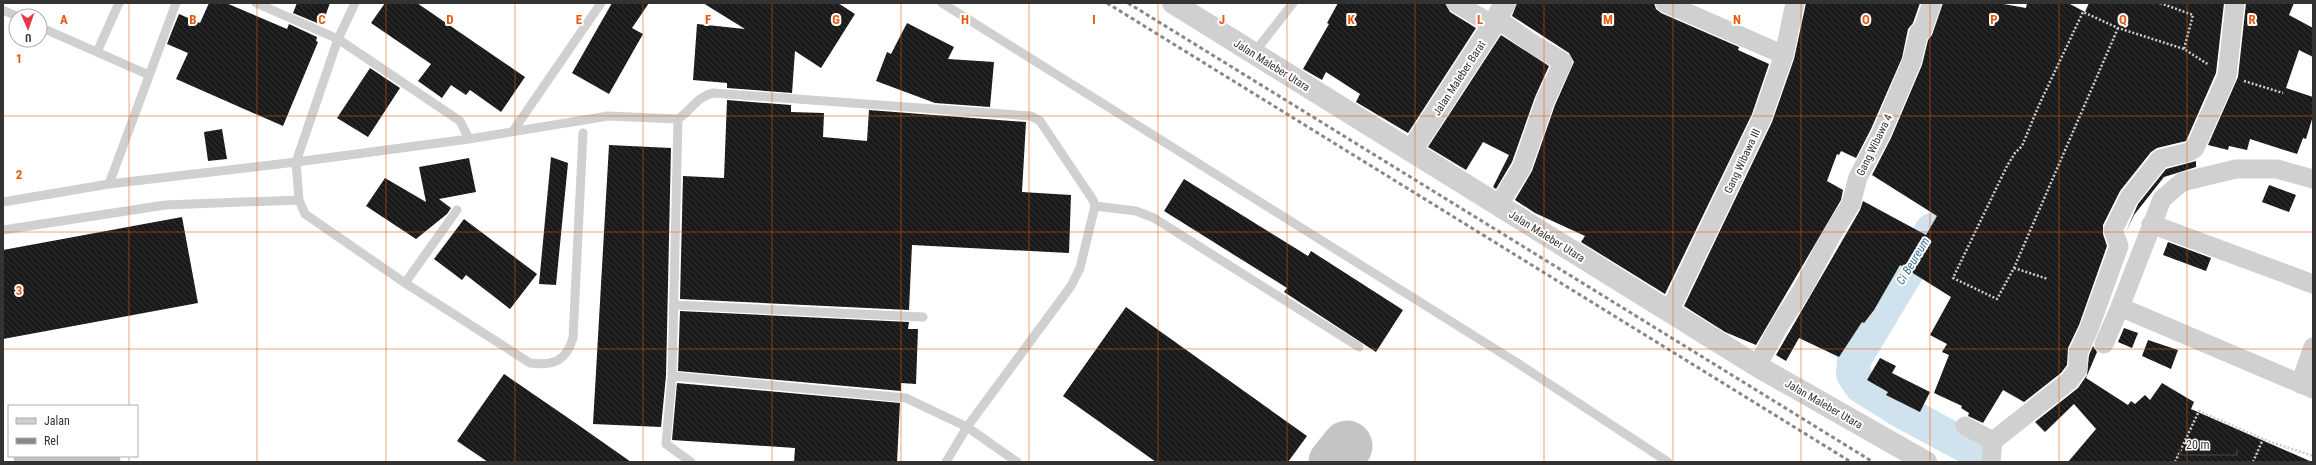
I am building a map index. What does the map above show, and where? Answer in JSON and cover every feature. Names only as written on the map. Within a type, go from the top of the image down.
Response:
[{"type":"street","name":"Jalan Maleber Utara","points":[[1173,3],[1757,366],[1926,462]]},
{"type":"street","points":[[1456,3],[1498,16],[1533,44],[1563,61],[1545,101],[1522,167],[1498,206]]},
{"type":"street","points":[[1665,3],[1784,55]]},
{"type":"street","name":"Gang Wibawa III","points":[[1669,312],[1762,118],[1784,55],[1795,3]]},
{"type":"street","name":"Gang Wibawa 4","points":[[1757,366],[1779,326],[1802,290],[1831,236],[1851,204],[1858,177],[1881,134],[1912,61],[1919,32],[1922,31],[1932,3]]},
{"type":"street","points":[[1991,462],[1993,441],[2069,381],[2078,368],[2078,353],[2089,329],[2119,246],[2113,230],[2129,198],[2160,158],[2189,152],[2195,148],[2227,76],[2235,3]]},
{"type":"street","name":"Jalan Maleber Barat","points":[[1411,151],[1498,16]]},
{"type":"street","points":[[2104,344],[2162,199],[2182,182],[2236,169],[2277,169],[2312,177]]},
{"type":"street","points":[[2151,224],[2313,284]]},
{"type":"street","points":[[2120,307],[2306,386],[2313,347]]},
{"type":"street","points":[[1965,426],[1993,441]]},
{"type":"lane","points":[[97,52],[119,3]]},
{"type":"lane","points":[[109,184],[176,3]]},
{"type":"lane","points":[[256,3],[338,39],[460,121],[469,139]]},
{"type":"lane","points":[[355,3],[338,39],[296,162],[299,200],[305,214],[405,283],[530,363],[542,364],[559,360],[569,352],[573,338],[583,133]]},
{"type":"lane","points":[[513,131],[601,3]]},
{"type":"lane","points":[[942,3],[1519,364],[1668,462]]},
{"type":"lane","points":[[1254,53],[1293,3]]},
{"type":"lane","points":[[48,31],[149,76]]},
{"type":"lane","points":[[3,202],[109,184],[296,162],[469,139],[608,116],[678,119],[688,112],[696,100],[703,95],[713,93],[1024,114],[1040,120],[1093,200],[1095,206],[1080,268],[1071,286],[967,427],[946,462]]},
{"type":"lane","points":[[678,119],[672,376],[666,444],[691,462]]},
{"type":"lane","points":[[3,230],[165,205],[299,200]]},
{"type":"lane","points":[[1095,206],[1136,211],[1154,218],[1359,347]]},
{"type":"lane","points":[[405,283],[457,210]]},
{"type":"lane","points":[[674,305],[923,317]]},
{"type":"lane","points":[[672,376],[906,398],[967,427],[1017,462]]},
{"type":"path","points":[[2160,3],[2193,15],[2184,49]]},
{"type":"path","points":[[2118,28],[2014,268],[1997,299],[1953,278],[2007,166],[2015,153],[2022,146],[2039,105],[2083,12],[2118,28],[2184,49],[2227,76],[2283,93]]},
{"type":"path","points":[[2014,268],[2048,279]]},
{"type":"path","points":[[2174,462],[2200,411],[2264,439],[2313,456]]},
{"type":"path","points":[[2253,462],[2264,439]]},
{"type":"building","points":[[209,3],[226,3],[287,29],[289,24],[317,37],[316,41],[318,42],[283,126],[176,79],[188,53],[167,44],[179,14],[200,23]]},
{"type":"building","points":[[297,3],[330,3],[322,25],[293,13]]},
{"type":"building","points":[[385,3],[417,3],[525,77],[501,112],[470,90],[466,95],[451,85],[442,98],[418,81],[431,64],[371,23]]},
{"type":"building","points":[[612,3],[649,3],[632,28],[643,34],[609,94],[572,73]]},
{"type":"building","points":[[703,3],[838,3],[855,14],[821,68],[795,51],[792,93],[727,88],[727,83],[693,80],[697,24],[745,29]]},
{"type":"building","points":[[1338,3],[1445,3],[1450,12],[1476,28],[1408,133],[1356,102],[1360,94],[1326,72],[1322,80],[1303,69],[1329,24],[1327,23]]},
{"type":"building","points":[[1517,3],[1654,3],[1656,9],[1661,13],[1739,47],[1738,50],[1769,64],[1752,114],[1665,294],[1581,242],[1585,236],[1535,213],[1515,200],[1532,171],[1555,105],[1574,62],[1569,53],[1512,16]]},
{"type":"building","points":[[1806,3],[1920,3],[1913,23],[1908,29],[1902,58],[1871,129],[1856,158],[1841,151],[1839,155],[1837,154],[1827,181],[1843,190],[1841,200],[1756,345],[1725,332],[1684,306],[1772,122],[1794,59]]},
{"type":"building","points":[[1943,3],[1998,3],[2026,8],[2027,3],[2068,3],[2085,12],[2089,3],[2224,3],[2216,73],[2186,141],[2157,148],[2151,152],[2120,191],[2103,225],[2103,234],[2107,246],[2079,325],[2068,348],[2067,365],[2061,373],[2024,402],[2003,390],[1983,423],[1968,416],[1969,413],[1961,408],[1962,406],[1934,393],[1949,355],[1942,352],[1947,344],[1930,335],[1951,297],[1900,265],[1874,310],[1864,323],[1862,322],[1839,357],[1799,338],[1786,361],[1776,355],[1860,210],[1863,201],[1926,235],[1937,216],[1872,175],[1891,138],[1922,65],[1928,40],[1932,35]]},
{"type":"building","points":[[2246,3],[2294,3],[2289,15],[2313,28],[2313,57],[2299,50],[2286,88],[2313,97],[2313,116],[2306,139],[2303,138],[2297,154],[2250,139],[2247,150],[2229,146],[2228,150],[2208,145],[2238,77]]},
{"type":"building","points":[[907,23],[954,47],[948,59],[994,62],[990,107],[935,103],[876,81],[887,52],[891,54]]},
{"type":"building","points":[[1501,35],[1549,66],[1535,97],[1512,162],[1496,189],[1493,187],[1509,155],[1483,142],[1466,170],[1428,147]]},
{"type":"building","points":[[370,68],[400,88],[368,137],[337,118]]},
{"type":"building","points":[[727,100],[791,105],[791,112],[824,113],[823,137],[867,141],[869,110],[1026,122],[1022,192],[1071,195],[1069,253],[912,245],[909,310],[680,299],[683,176],[724,178]]},
{"type":"building","points":[[222,129],[227,159],[208,161],[204,132]]},
{"type":"building","points":[[609,145],[671,148],[666,376],[661,427],[593,424]]},
{"type":"building","points":[[551,157],[568,163],[556,285],[539,284]]},
{"type":"building","points":[[469,158],[476,192],[439,199],[451,208],[447,214],[416,239],[366,206],[385,178],[426,202],[419,167]]},
{"type":"building","points":[[2196,161],[2196,167],[2164,177],[2134,215],[2126,232],[2138,204],[2166,169]]},
{"type":"building","points":[[1184,179],[1308,256],[1311,251],[1403,310],[1376,352],[1284,292],[1287,288],[1164,211]]},
{"type":"building","points":[[2269,185],[2296,195],[2289,212],[2262,202]]},
{"type":"building","points":[[182,217],[198,303],[3,339],[3,250]]},
{"type":"building","points":[[464,219],[537,274],[510,309],[466,275],[462,280],[434,259]]},
{"type":"building","points":[[2168,242],[2211,258],[2206,271],[2163,255]]},
{"type":"building","points":[[1126,307],[1307,436],[1288,462],[1156,462],[1063,396]]},
{"type":"building","points":[[680,311],[909,322],[908,329],[918,329],[916,384],[901,383],[901,391],[678,371]]},
{"type":"building","points":[[2124,328],[2138,333],[2132,348],[2118,342]]},
{"type":"building","points":[[2148,340],[2178,350],[2171,369],[2142,356]]},
{"type":"building","points":[[2093,346],[2097,352],[2086,378],[2128,405],[2131,401],[2135,404],[2145,395],[2150,400],[2162,383],[2194,402],[2191,409],[2312,462],[2068,462],[2096,429],[2074,404],[2045,432],[2035,422],[2078,388],[2087,375],[2089,355]]},
{"type":"building","points":[[1880,358],[1896,366],[1892,373],[1930,392],[1920,412],[1886,395],[1888,392],[1867,380]]},
{"type":"building","points":[[504,374],[631,462],[488,462],[457,441]]},
{"type":"building","points":[[677,383],[900,403],[897,462],[794,462],[795,448],[672,440]]},
{"type":"waterway","name":"Ci Beureum","points":[[1932,230],[1854,360],[1853,374],[1861,386],[1901,411],[1981,454],[1984,462]]},
{"type":"taxiway","points":[[1334,462],[1347,446]]},
{"type":"taxiway","points":[[48,457],[95,462]]},
{"type":"railway","points":[[1107,3],[1851,462]]},
{"type":"railway","points":[[1128,3],[1873,462]]}]
